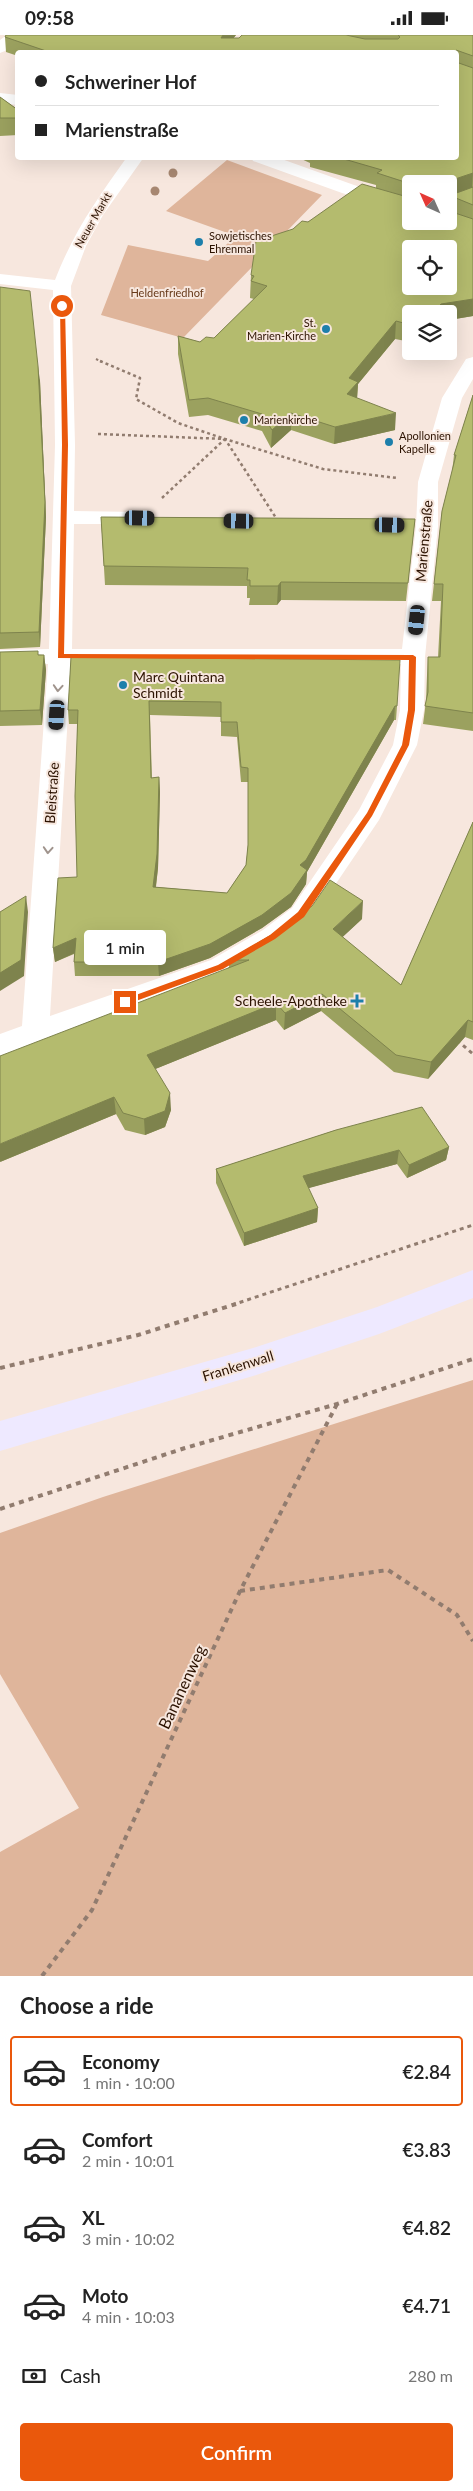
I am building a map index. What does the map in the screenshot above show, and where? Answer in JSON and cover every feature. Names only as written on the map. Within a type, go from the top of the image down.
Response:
[{"type":"main road","name":"Frankenwall","points":[[0,1436],[16,1433],[253,1362],[379,1320],[473,1284]]},
{"type":"street","points":[[0,48],[16,35]]},
{"type":"street","points":[[0,98],[15,100]]},
{"type":"street","name":"Neuer Markt","points":[[62,287],[77,246],[95,214],[134,160]]},
{"type":"street","points":[[267,160],[348,189],[402,205]]},
{"type":"street","points":[[0,279],[62,287]]},
{"type":"street","name":"Bleistraße","points":[[35,1032],[60,656],[65,517],[62,287]]},
{"type":"street","name":"Marienstraße","points":[[35,1032],[161,990],[221,967],[272,937],[301,915],[370,814],[406,745],[412,710],[417,525],[452,398],[473,363]]},
{"type":"street","points":[[65,517],[150,519]]},
{"type":"street","points":[[0,658],[60,656],[413,657]]},
{"type":"street","points":[[0,1045],[35,1032]]},
{"type":"path","points":[[63,345],[140,378],[136,399],[178,423],[322,469],[428,482]]},
{"type":"path","points":[[65,433],[225,439]]},
{"type":"path","points":[[150,519],[225,439]]},
{"type":"path","points":[[225,439],[279,522]]},
{"type":"path","points":[[451,1035],[473,1054]]},
{"type":"path","points":[[0,1368],[138,1335],[340,1271],[473,1225]]},
{"type":"path","points":[[0,1509],[184,1448],[337,1404],[473,1359]]},
{"type":"path","name":"Bananenweg","points":[[42,1976],[92,1910],[240,1591],[337,1404]]},
{"type":"path","points":[[240,1591],[388,1569],[458,1615],[473,1641]]},
{"type":"green space","name":"Heldenfriedhof","points":[[227,160],[322,195],[183,338],[101,315],[128,245],[208,261],[236,236],[166,211]]},
{"type":"green space","points":[[473,1380],[473,1976],[0,1976],[0,1852],[79,1808],[0,1674],[0,1533],[103,1497]]},
{"type":"building","points":[[6,35],[223,35],[221,38],[239,38],[242,35],[346,35],[365,39],[398,39],[400,37],[398,35],[473,35],[473,56],[459,50],[43,50],[5,37]]},
{"type":"building","points":[[459,63],[473,68],[473,173],[458,178],[458,175],[402,175],[402,181],[377,173],[382,170],[347,160],[459,160]]},
{"type":"building","points":[[0,97],[15,108],[15,118],[0,118]]},
{"type":"building","name":"St. Marien-Kirche","points":[[362,184],[402,195],[402,230],[458,230],[458,214],[473,219],[473,299],[440,305],[402,305],[402,323],[396,321],[349,378],[358,382],[347,394],[396,413],[335,427],[291,413],[272,430],[262,414],[208,398],[189,400],[178,336],[200,342],[206,337],[214,338],[267,286],[251,281],[254,276],[251,275],[256,241],[293,229],[302,221],[308,222]]},
{"type":"building","points":[[473,187],[473,205],[458,199],[458,192]]},
{"type":"building","points":[[0,287],[30,291],[38,366],[45,502],[39,632],[0,633]]},
{"type":"building","points":[[473,395],[473,713],[425,706],[428,692],[428,657],[440,657],[443,584],[434,584],[442,511],[456,455],[454,455]]},
{"type":"building","points":[[101,517],[415,519],[408,583],[281,582],[278,586],[250,586],[250,580],[247,580],[248,568],[104,566]]},
{"type":"building","points":[[38,651],[38,655],[44,655],[40,710],[0,711],[0,652]]},
{"type":"building","points":[[71,657],[400,660],[397,706],[395,706],[306,860],[300,865],[307,870],[291,893],[262,915],[210,944],[158,962],[74,962],[76,938],[53,948],[58,878],[77,877],[75,796],[78,710],[68,710]],"holes":[[[149,701],[221,702],[221,722],[237,722],[241,767],[248,768],[248,845],[246,865],[227,893],[153,887],[157,854],[159,777],[151,778]]]},
{"type":"building","points":[[473,822],[473,1022],[468,1020],[431,1062],[396,1055],[322,994],[285,1013],[276,1003],[147,1055],[170,1093],[165,1111],[144,1119],[123,1113],[114,1097],[0,1144],[0,1056],[249,960],[229,960],[283,928],[312,906],[330,880],[363,901],[333,929],[401,985]]},
{"type":"building","points":[[26,896],[21,960],[0,973],[0,912]]},
{"type":"building","points":[[422,1107],[449,1147],[409,1165],[399,1150],[303,1176],[318,1208],[244,1233],[216,1169],[336,1130]]},
{"type":"place","name":"Sowjetisches Ehrenmal","points":[[199,242]]},
{"type":"place","name":"St. Marien-Kirche","points":[[326,329]]},
{"type":"place","name":"Marienkirche","points":[[244,420]]},
{"type":"place","name":"Apollonien Kapelle","points":[[389,442]]},
{"type":"place","name":"Marc Quintana Schmidt","points":[[123,685]]},
{"type":"place","name":"Scheele-Apotheke","points":[[357,1001]]},
{"type":"route","points":[[62,306],[65,517],[60,656],[413,657],[412,710],[406,745],[370,814],[301,915],[272,937],[221,967],[125,1002]]}]
